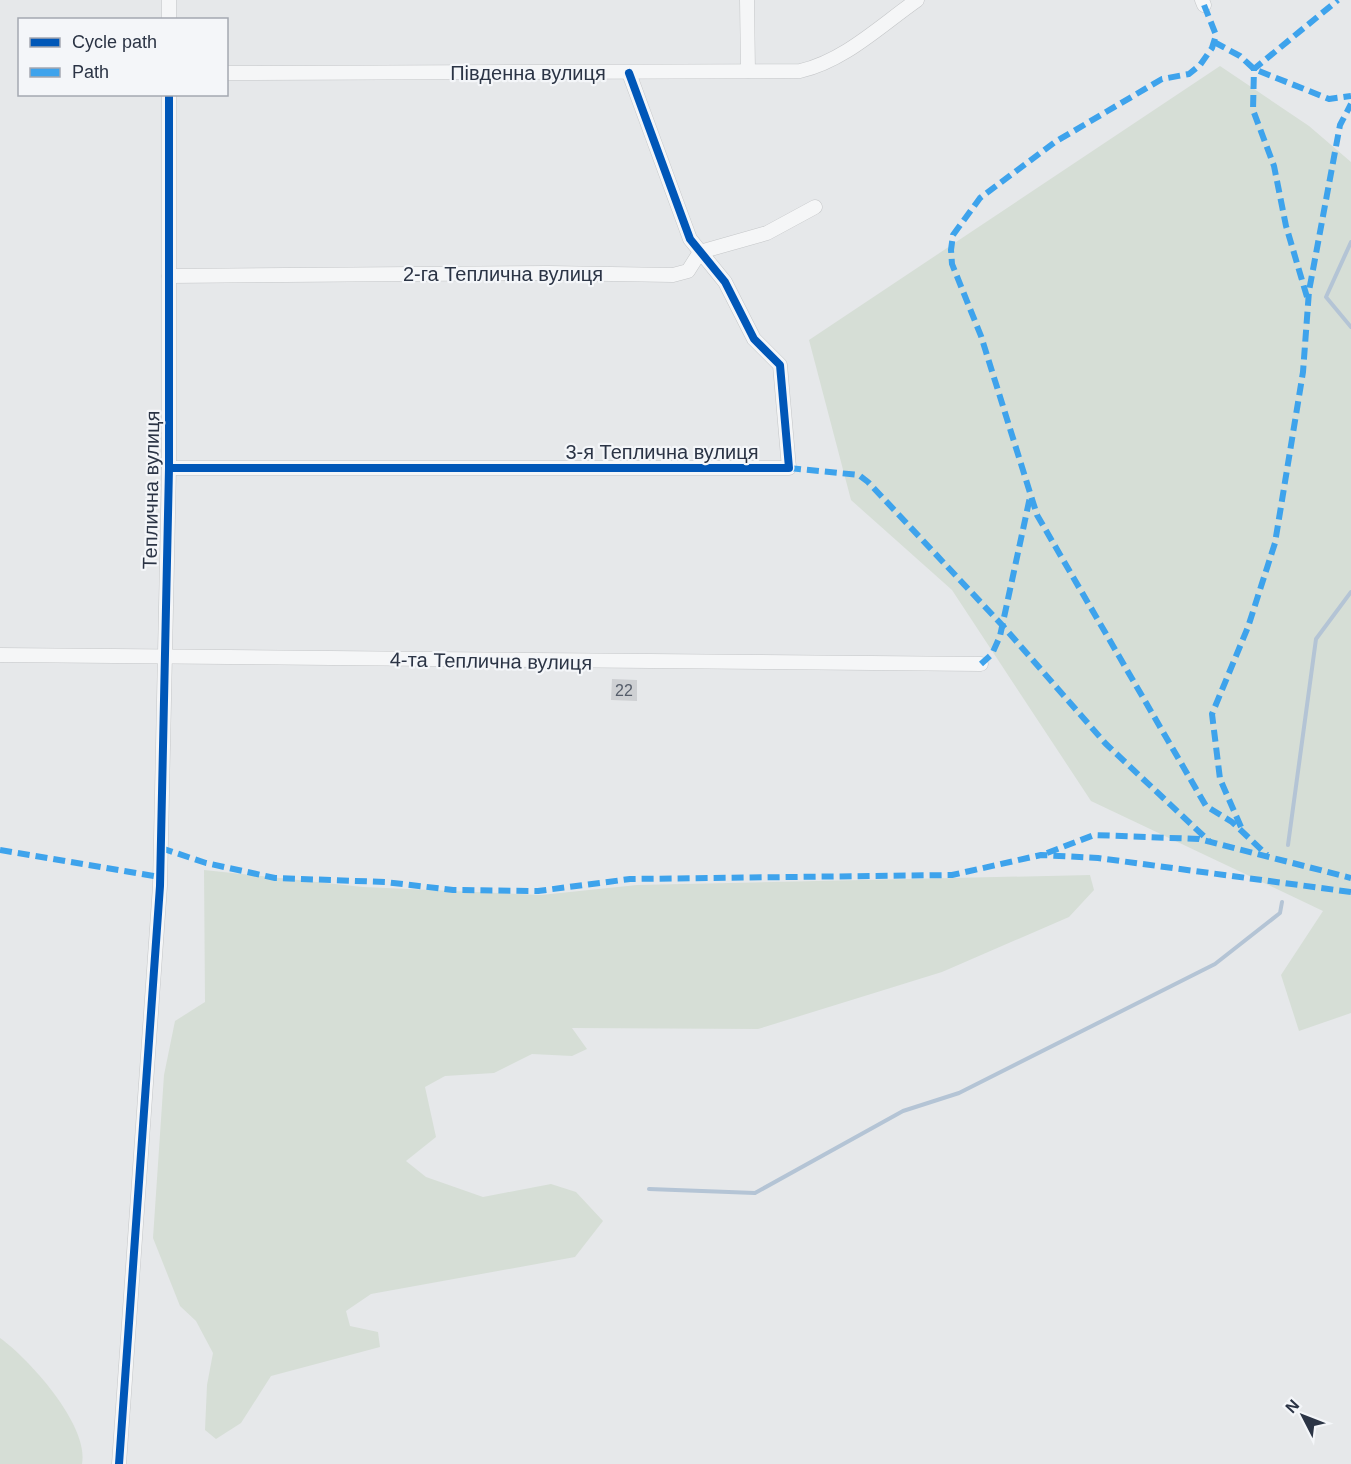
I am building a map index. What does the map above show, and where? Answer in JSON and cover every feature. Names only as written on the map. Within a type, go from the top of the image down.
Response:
[{"type":"street","points":[[169,0],[169,18]]},
{"type":"street","points":[[747,0],[748,71]]},
{"type":"street","name":"Південна вулиця","points":[[228,73],[800,71],[819,67],[838,57],[916,0]]},
{"type":"street","name":"3-я Теплична вулиця","points":[[169,468],[789,468],[780,365],[754,339],[725,282],[690,239],[629,73]]},
{"type":"street","name":"Теплична вулиця","points":[[119,1464],[160,886],[169,468],[169,96]]},
{"type":"street","points":[[700,252],[767,233],[815,207]]},
{"type":"street","name":"2-га Теплична вулиця","points":[[169,276],[536,273],[673,275],[688,271],[700,252]]},
{"type":"street","name":"4-та Теплична вулиця","points":[[0,655],[981,664]]},
{"type":"shaded area","points":[[1220,66],[1309,126],[1351,162],[1351,1013],[1299,1031],[1281,975],[1323,911],[1091,801],[952,590],[851,500],[809,340]]},
{"type":"shaded area","points":[[204,870],[363,887],[541,895],[637,885],[1090,875],[1094,890],[1069,917],[942,972],[758,1029],[572,1028],[587,1049],[572,1056],[532,1054],[494,1073],[445,1076],[425,1087],[436,1137],[406,1161],[426,1177],[483,1197],[551,1184],[576,1192],[603,1221],[575,1257],[371,1294],[346,1311],[350,1326],[378,1332],[380,1347],[271,1376],[241,1423],[216,1439],[205,1430],[207,1385],[213,1353],[196,1321],[180,1306],[153,1238],[164,1075],[175,1021],[205,1002]]},
{"type":"shaded area","points":[[0,1338],[41,1377],[67,1413],[82,1448],[82,1464],[0,1464]]},
{"type":"building","points":[[612,679],[637,680],[637,701],[611,700]]},
{"type":"waterway","points":[[1351,242],[1326,297],[1351,327]]},
{"type":"waterway","points":[[1288,845],[1316,639],[1351,592]]},
{"type":"waterway","points":[[649,1189],[755,1193],[903,1111],[959,1093],[1215,964],[1280,913],[1282,902]]},
{"type":"marked path","points":[[1307,297],[1286,226],[1274,166],[1253,110],[1254,69],[1338,0]]},
{"type":"marked path","points":[[1204,5],[1216,35],[1212,48],[1200,65],[1189,74],[1162,79],[1055,142],[980,198],[953,235],[952,264],[981,336],[1037,515],[1206,806],[1232,822],[1267,855]]},
{"type":"marked path","points":[[1214,42],[1240,56],[1254,69],[1329,99],[1351,96]]},
{"type":"marked path","points":[[1241,827],[1220,779],[1212,714],[1248,627],[1275,543],[1303,372],[1309,291],[1340,125],[1351,104]]},
{"type":"marked path","points":[[789,468],[859,475],[868,482],[1003,626],[1106,744],[1210,842]]},
{"type":"marked path","points":[[981,664],[992,654],[1000,636],[1030,497]]},
{"type":"marked path","points":[[1047,853],[1094,835],[1199,839],[1351,878]]},
{"type":"marked path","points":[[161,848],[206,863],[275,878],[385,882],[453,890],[538,891],[630,879],[952,875],[1041,855],[1098,858],[1351,892]]},
{"type":"marked path","points":[[0,850],[160,877]]},
{"type":"cycle path","points":[[169,468],[789,468],[780,365],[754,339],[725,282],[690,239],[629,73]]},
{"type":"cycle path","points":[[119,1464],[160,886],[169,468],[169,96]]}]
